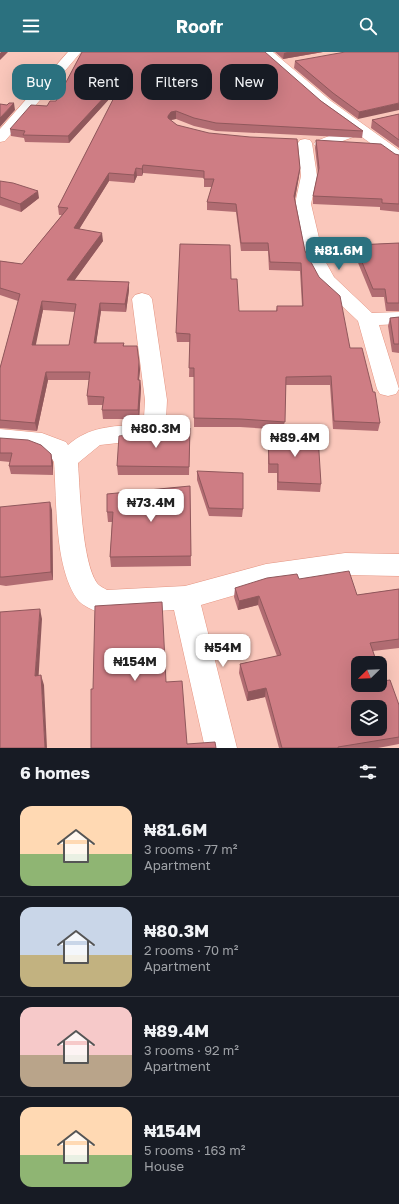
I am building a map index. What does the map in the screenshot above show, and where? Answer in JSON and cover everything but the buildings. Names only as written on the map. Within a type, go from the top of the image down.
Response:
[{"type":"street","points":[[0,138],[75,52]]},
{"type":"street","points":[[265,52],[326,104],[362,126],[399,157]]},
{"type":"street","points":[[281,65],[296,62]]},
{"type":"street","points":[[305,142],[362,126]]},
{"type":"street","points":[[305,142],[386,146]]},
{"type":"street","points":[[305,142],[309,176],[303,204],[315,259],[326,280],[367,319],[388,389]]},
{"type":"street","points":[[66,461],[89,440],[96,437],[145,432],[155,420],[156,400],[142,299]]},
{"type":"street","points":[[367,319],[399,318]]},
{"type":"street","points":[[0,437],[42,441],[58,448],[66,461],[72,540],[78,571],[87,592],[104,602],[185,598],[266,575],[345,564],[399,564]]},
{"type":"street","points":[[185,598],[221,748]]}]
